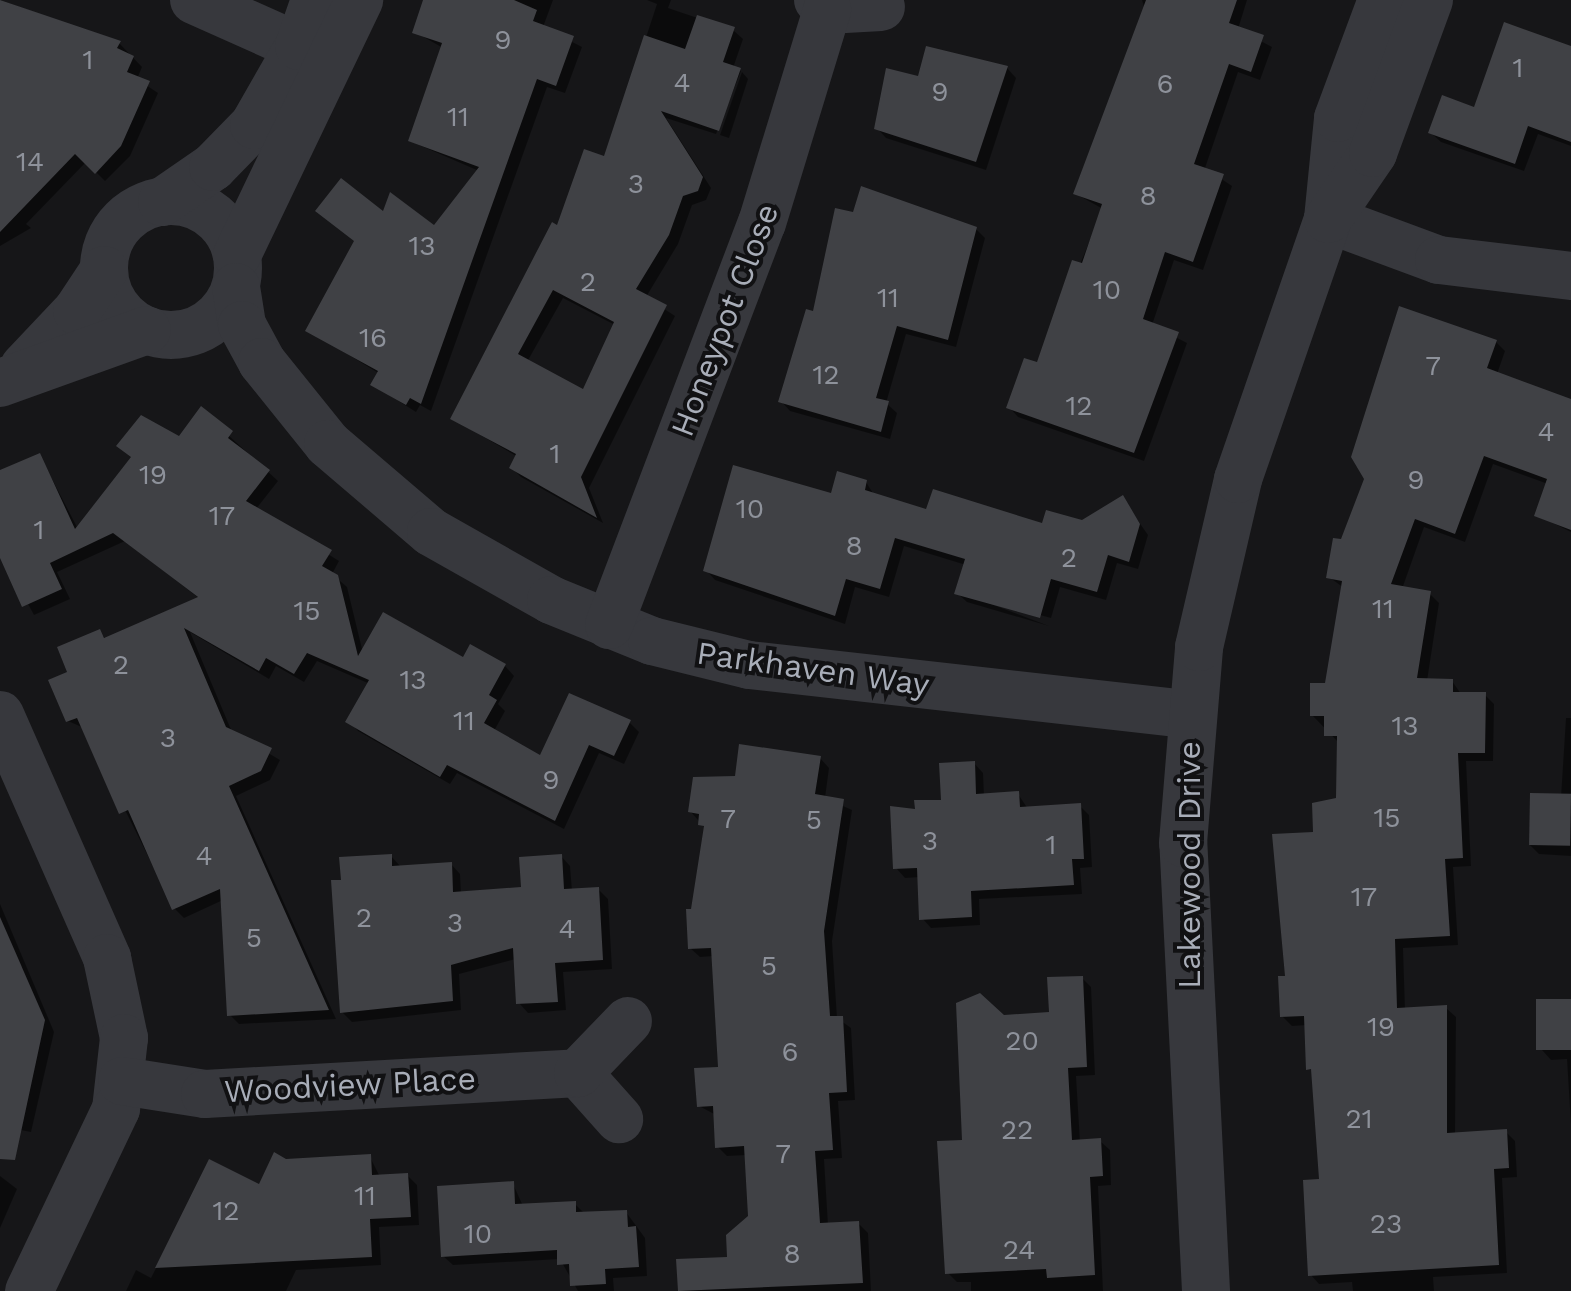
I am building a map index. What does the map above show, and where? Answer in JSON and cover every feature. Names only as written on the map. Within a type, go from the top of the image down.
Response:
[{"type":"street","points":[[194,0],[315,54]]},
{"type":"street","points":[[7,380],[170,331],[227,306],[236,271],[315,54],[315,0]]},
{"type":"street","points":[[162,202],[234,148],[272,98],[360,0]]},
{"type":"street","name":"Lakewood Drive","points":[[1206,1291],[1184,873],[1189,714],[1209,592],[1238,479],[1328,219],[1338,118],[1382,0]]},
{"type":"street","name":"Lakewood Drive","points":[[1328,219],[1373,153],[1429,0]]},
{"type":"street","name":"Honeypot Close","points":[[609,625],[762,223],[822,5],[881,7]]},
{"type":"street","points":[[7,380],[77,311],[104,270],[114,232],[144,207],[183,202],[218,220],[236,271]]},
{"type":"street","points":[[1328,219],[1440,260],[1571,276]]},
{"type":"street","points":[[104,270],[117,306],[170,331]]},
{"type":"street","name":"Parkhaven Way","points":[[236,271],[242,325],[281,389],[358,473],[431,532],[506,577],[609,625],[699,654],[799,673],[1189,714]]},
{"type":"street","name":"Parkhaven Way","points":[[170,331],[281,389]]},
{"type":"street","points":[[0,715],[116,984],[122,1082],[107,1132],[29,1291]]},
{"type":"street","points":[[619,1118],[578,1073],[628,1021]]},
{"type":"street","name":"Woodview Place","points":[[122,1082],[205,1094],[578,1073]]},
{"type":"building","points":[[0,0],[121,41],[117,48],[134,56],[127,72],[150,81],[121,146],[95,174],[75,154],[0,232]]},
{"type":"building","points":[[423,0],[514,0],[537,10],[533,21],[574,36],[556,86],[537,79],[421,404],[410,398],[406,405],[370,385],[378,371],[305,331],[354,241],[315,211],[341,178],[383,211],[390,192],[434,225],[479,167],[408,141],[442,43],[412,33]]},
{"type":"building","points":[[1146,0],[1237,0],[1229,23],[1264,35],[1251,72],[1229,64],[1194,164],[1224,174],[1193,262],[1165,252],[1143,319],[1179,332],[1134,453],[1006,408],[1024,358],[1037,362],[1072,260],[1082,263],[1102,204],[1073,194]]},
{"type":"building","points":[[697,15],[735,27],[723,62],[741,68],[719,131],[661,111],[703,177],[698,191],[683,196],[669,235],[636,289],[667,305],[581,477],[597,518],[509,468],[516,454],[450,419],[552,222],[557,225],[584,149],[604,156],[644,35],[685,49]],"holes":[[[553,290],[614,322],[583,389],[518,354]]]},
{"type":"building","points":[[1504,22],[1571,46],[1571,142],[1528,126],[1515,164],[1428,133],[1442,95],[1474,107]]},
{"type":"building","points":[[926,46],[1008,66],[976,162],[874,129],[886,68],[918,76]]},
{"type":"building","points":[[861,186],[977,227],[948,340],[897,326],[876,398],[889,401],[881,432],[778,402],[806,309],[813,311],[835,208],[853,212]]},
{"type":"building","points":[[1399,306],[1497,340],[1487,368],[1571,399],[1571,530],[1534,516],[1547,479],[1484,456],[1455,534],[1415,519],[1391,584],[1431,591],[1417,678],[1453,679],[1453,692],[1486,692],[1485,753],[1458,753],[1463,858],[1445,859],[1450,936],[1395,939],[1397,1008],[1447,1005],[1447,1133],[1507,1129],[1509,1168],[1494,1169],[1499,1265],[1308,1276],[1303,1180],[1319,1179],[1311,1069],[1306,1070],[1304,1016],[1280,1017],[1278,976],[1285,976],[1272,834],[1313,832],[1312,803],[1336,798],[1337,736],[1324,736],[1324,716],[1310,716],[1310,683],[1325,683],[1342,581],[1326,578],[1333,538],[1341,539],[1364,479],[1351,457]]},
{"type":"building","points":[[201,406],[233,431],[228,438],[270,470],[246,501],[332,550],[322,566],[338,575],[358,656],[383,612],[463,657],[470,644],[506,664],[489,695],[497,700],[484,723],[540,755],[569,693],[631,720],[614,756],[589,745],[555,821],[447,765],[440,777],[345,722],[369,680],[307,653],[294,674],[266,658],[259,671],[184,628],[226,727],[272,748],[261,771],[229,786],[329,1010],[227,1016],[220,889],[172,910],[128,810],[119,814],[77,718],[66,722],[48,680],[67,672],[57,647],[100,629],[104,638],[198,597],[113,533],[50,563],[62,589],[22,607],[0,558],[0,470],[40,453],[75,529],[131,457],[116,446],[141,415],[179,436]]},
{"type":"building","points":[[733,465],[831,493],[837,471],[867,480],[865,490],[926,509],[933,489],[1042,523],[1046,510],[1082,520],[1123,495],[1140,524],[1129,562],[1108,555],[1097,592],[1051,579],[1040,618],[954,594],[965,559],[895,538],[880,589],[846,579],[835,616],[703,571]]},
{"type":"building","points":[[739,744],[821,756],[815,794],[844,799],[824,931],[830,1016],[843,1016],[847,1092],[829,1093],[833,1150],[815,1151],[820,1223],[859,1221],[863,1283],[678,1291],[676,1259],[727,1257],[726,1235],[748,1216],[744,1146],[715,1148],[713,1106],[697,1107],[694,1068],[718,1067],[711,948],[688,949],[686,909],[691,909],[704,826],[698,825],[699,814],[688,812],[693,777],[735,776]]},
{"type":"building","points":[[975,761],[976,794],[1019,791],[1020,807],[1081,803],[1084,859],[1072,859],[1074,885],[971,891],[972,917],[919,920],[917,868],[893,869],[890,806],[915,809],[914,800],[941,800],[939,763]]},
{"type":"building","points":[[1530,793],[1571,794],[1570,846],[1529,845]]},
{"type":"building","points":[[392,854],[392,866],[452,862],[453,892],[521,887],[519,857],[562,854],[564,889],[599,887],[603,960],[555,963],[558,1002],[516,1004],[513,948],[451,965],[453,1001],[340,1013],[331,880],[341,880],[339,857]]},
{"type":"building","points":[[0,917],[45,1020],[15,1160],[0,1159]]},
{"type":"building","points":[[1083,976],[1087,1067],[1068,1068],[1072,1140],[1101,1138],[1103,1176],[1090,1177],[1095,1275],[1047,1278],[1046,1269],[945,1274],[937,1141],[962,1140],[956,1003],[980,993],[1004,1015],[1049,1012],[1047,977]]},
{"type":"building","points":[[1536,999],[1571,999],[1571,1050],[1536,1050]]},
{"type":"building","points":[[274,1152],[286,1159],[371,1154],[372,1175],[408,1173],[411,1217],[370,1219],[372,1257],[155,1268],[209,1159],[259,1184]]},
{"type":"building","points":[[514,1181],[515,1204],[576,1201],[576,1212],[627,1210],[628,1227],[636,1226],[639,1267],[605,1269],[606,1284],[570,1286],[569,1264],[557,1265],[557,1250],[441,1257],[437,1186]]}]
